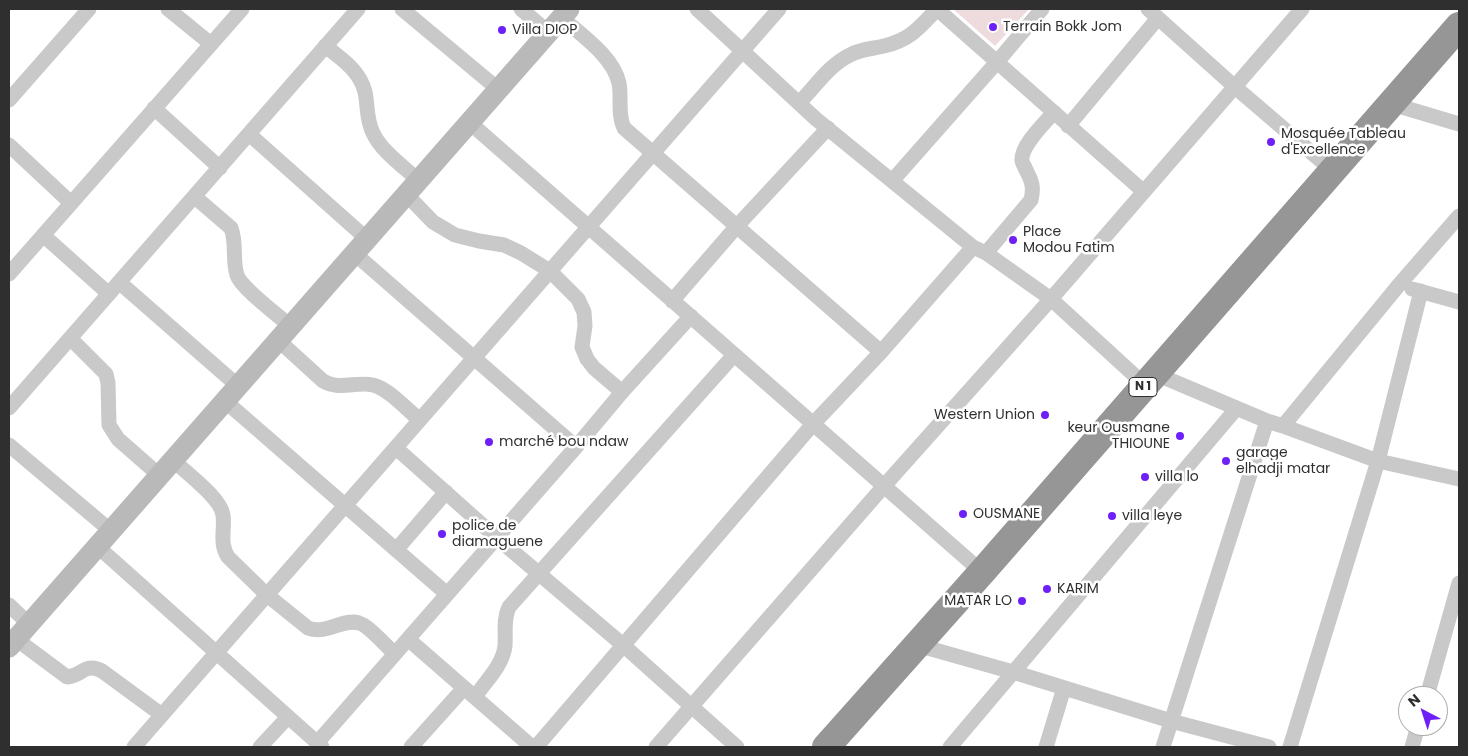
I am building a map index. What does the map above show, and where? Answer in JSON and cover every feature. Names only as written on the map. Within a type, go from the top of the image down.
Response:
[{"type":"highway","name":"N 1","points":[[826,747],[982,572],[1459,26]]},
{"type":"main road","points":[[18,637],[559,19]]},
{"type":"street","points":[[9,100],[89,9]]},
{"type":"street","points":[[168,9],[211,44]]},
{"type":"street","points":[[9,274],[242,9]]},
{"type":"street","points":[[9,408],[358,9]]},
{"type":"street","points":[[402,9],[498,88]]},
{"type":"street","points":[[520,9],[559,19],[610,62],[616,73],[619,85],[620,120],[624,128],[881,352]]},
{"type":"street","points":[[697,9],[799,103],[892,181],[979,250],[1051,299],[1150,379],[1378,461],[1459,479]]},
{"type":"street","points":[[134,747],[779,9]]},
{"type":"street","points":[[799,103],[837,63],[851,54],[901,41],[914,33],[937,9],[1143,191]]},
{"type":"street","points":[[892,181],[1042,9]]},
{"type":"street","points":[[656,747],[884,486],[1051,299],[1302,9]]},
{"type":"street","points":[[1068,126],[1153,13],[1234,87],[1333,171]]},
{"type":"street","points":[[326,46],[345,61],[357,74],[365,92],[367,116],[373,135],[412,187],[432,222],[455,234],[478,241],[504,245],[550,271],[578,300],[584,312],[585,326],[582,346],[587,359],[594,368],[622,392]]},
{"type":"street","points":[[1392,104],[1459,124]]},
{"type":"street","points":[[154,108],[220,168]]},
{"type":"street","points":[[408,639],[534,747],[813,424],[979,250],[1032,200],[1033,182],[1021,161],[1022,153],[1054,112]]},
{"type":"street","points":[[469,122],[982,572]]},
{"type":"street","points":[[672,301],[737,226],[828,128]]},
{"type":"street","points":[[250,134],[474,358],[576,447]]},
{"type":"street","points":[[9,145],[71,203]]},
{"type":"street","points":[[195,196],[231,228],[234,236],[236,270],[241,283],[323,381],[331,386],[370,385],[379,387],[420,420]]},
{"type":"street","points":[[1283,426],[1398,286],[1459,216]]},
{"type":"street","points":[[43,235],[109,294]]},
{"type":"street","points":[[119,282],[345,506],[447,594]]},
{"type":"street","points":[[1398,286],[1459,302]]},
{"type":"street","points":[[1290,747],[1378,461],[1421,291]]},
{"type":"street","points":[[9,445],[216,653],[319,745],[395,654],[690,316]]},
{"type":"street","points":[[70,338],[106,374],[109,425],[118,439],[213,497],[223,514],[223,550],[267,595],[308,628],[315,631],[350,622],[358,622],[365,626],[395,654]]},
{"type":"street","points":[[411,747],[500,661],[505,645],[505,621],[509,607],[734,355]]},
{"type":"street","points":[[950,747],[1236,409]]},
{"type":"street","points":[[1163,747],[1267,421]]},
{"type":"street","points":[[396,448],[497,538],[623,645],[737,747]]},
{"type":"street","points":[[396,550],[446,492]]},
{"type":"street","points":[[1430,686],[1459,583]]},
{"type":"street","points":[[9,604],[18,637],[67,676],[72,676],[87,668],[95,667],[162,715]]},
{"type":"street","points":[[917,645],[1013,672],[1171,721],[1269,747]]},
{"type":"street","points":[[1046,747],[1064,688]]},
{"type":"street","points":[[260,747],[288,717]]},
{"type":"shaded area","name":"Terrain Bokk Jom","points":[[953,9],[1029,9],[995,46]]},
{"type":"place","name":"Terrain Bokk Jom","points":[[993,27]]},
{"type":"place","name":"Villa DIOP","points":[[502,30]]},
{"type":"place","name":"Mosquée Tableau d'Excellence","points":[[1271,142]]},
{"type":"place","name":"Place Modou Fatim","points":[[1013,240]]},
{"type":"place","name":"Western Union","points":[[1045,415]]},
{"type":"place","name":"keur Ousmane THIOUNE","points":[[1180,436]]},
{"type":"place","name":"marché bou ndaw","points":[[489,442]]},
{"type":"place","name":"garage elhadji matar","points":[[1226,461]]},
{"type":"place","name":"villa lo","points":[[1145,477]]},
{"type":"place","name":"OUSMANE","points":[[963,514]]},
{"type":"place","name":"villa leye","points":[[1112,516]]},
{"type":"place","name":"police de diamaguene","points":[[442,534]]},
{"type":"place","name":"KARIM","points":[[1047,589]]},
{"type":"place","name":"MATAR LO","points":[[1022,601]]}]
